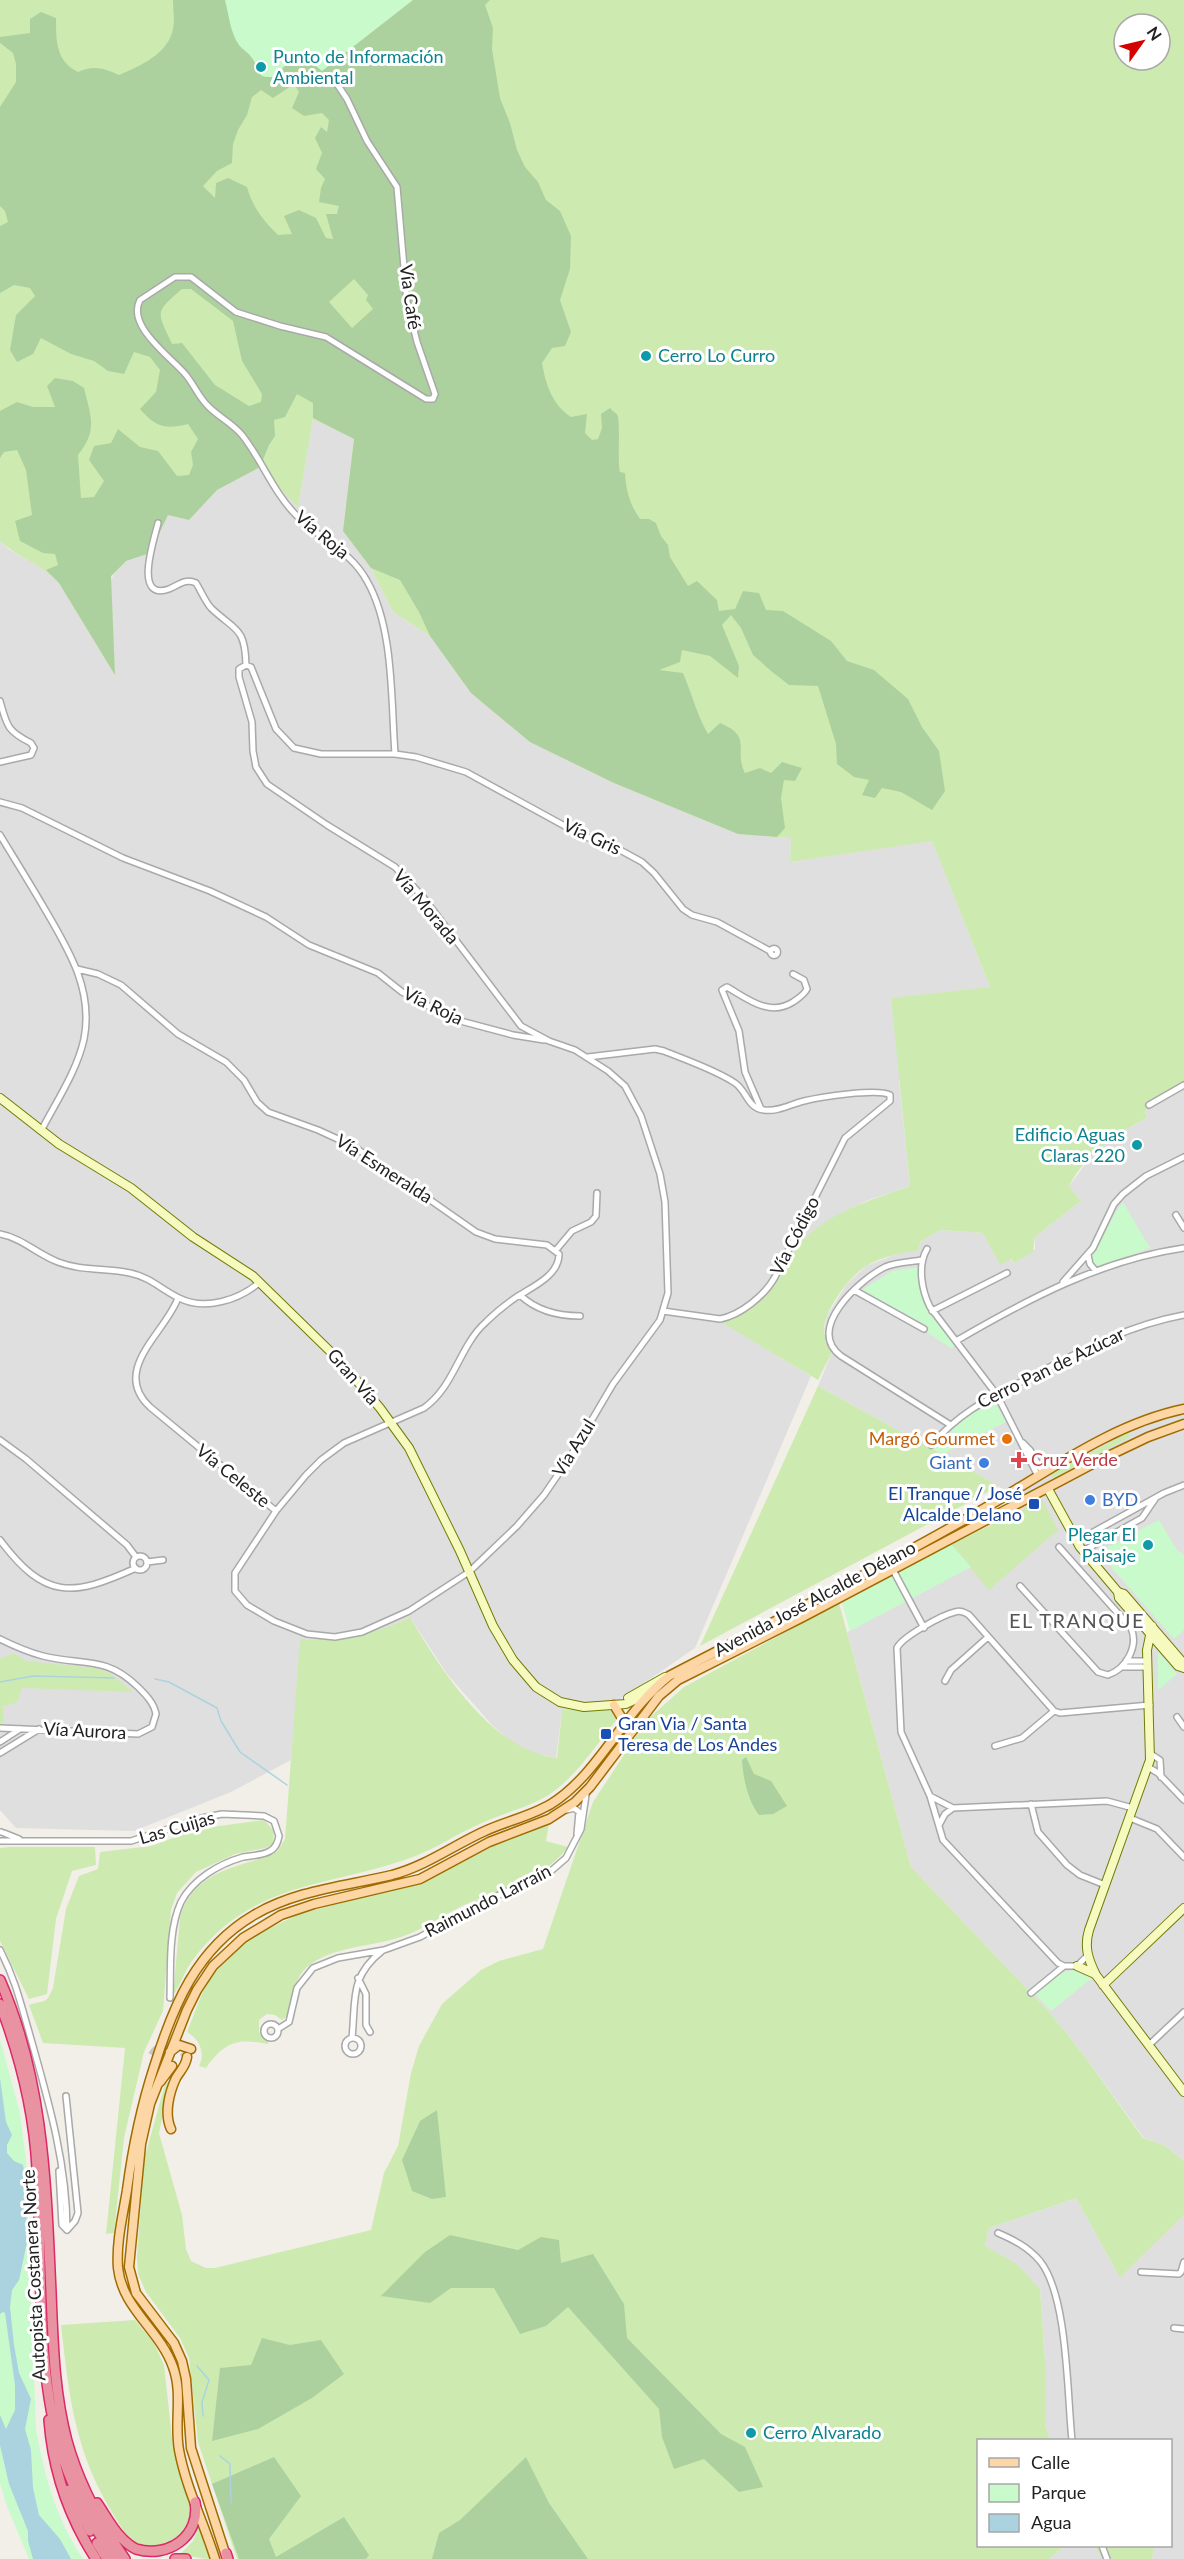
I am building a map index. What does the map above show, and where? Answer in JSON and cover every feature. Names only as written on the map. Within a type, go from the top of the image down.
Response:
[{"type":"highway","name":"Autopista Costanera Norte","points":[[0,1980],[24,2049],[41,2129],[56,2382],[67,2441],[79,2476],[98,2516],[125,2559]]},
{"type":"highway","name":"Autopista Costanera Norte","points":[[0,2004],[23,2081],[36,2152],[48,2388],[63,2458],[84,2507],[115,2559]]},
{"type":"highway","points":[[48,2388],[50,2436],[56,2472],[70,2514],[96,2559]]},
{"type":"highway","points":[[63,2458],[65,2477],[72,2497],[107,2559]]},
{"type":"highway","points":[[79,2476],[122,2538],[136,2549],[149,2554],[168,2552],[187,2539],[195,2523],[195,2502]]},
{"type":"highway","points":[[98,2516],[132,2559]]},
{"type":"highway","points":[[175,2559],[186,2559]]},
{"type":"main road","name":"Gran Vía","points":[[0,1098],[41,1131],[138,1192],[193,1237],[260,1282],[340,1361],[391,1423],[414,1457],[499,1638],[513,1660],[536,1687],[553,1699],[584,1707],[626,1704],[650,1693]]},
{"type":"main road","name":"Avenida José Alcalde Délano","points":[[674,1678],[1128,1427],[1184,1409]]},
{"type":"main road","points":[[1145,1420],[1141,1430],[1148,1437]]},
{"type":"main road","name":"Avenida José Alcalde Délano","points":[[674,1678],[893,1570],[1102,1459],[1148,1437],[1184,1424]]},
{"type":"main road","points":[[1102,1459],[1103,1455],[1132,1438],[1133,1432],[1128,1427]]},
{"type":"main road","points":[[992,1504],[1036,1483],[1044,1485],[1083,1551],[1118,1592],[1124,1594],[1184,1666]]},
{"type":"main road","points":[[1150,1628],[1161,1646],[1178,1666],[1184,1666]]},
{"type":"main road","points":[[1150,1628],[1148,1658],[1151,1754],[1088,1934],[1087,1956],[1096,1975],[1184,2092]]},
{"type":"main road","points":[[1148,1658],[1156,1646],[1161,1646]]},
{"type":"main road","name":"Gran Vía","points":[[617,1704],[674,1678]]},
{"type":"main road","points":[[227,2557],[191,2448],[186,2379],[182,2361],[174,2343],[136,2293],[130,2274],[141,2144],[152,2087],[169,2021],[183,1988],[202,1960],[236,1927],[264,1910],[290,1899],[406,1870],[487,1830],[542,1809],[574,1786],[650,1693],[674,1678]]},
{"type":"main road","points":[[214,2557],[178,2444],[178,2389],[175,2372],[162,2345],[129,2301],[118,2268],[134,2137],[152,2087],[197,1989],[213,1966],[261,1925],[308,1906],[420,1879],[489,1842],[557,1814],[575,1802],[590,1787],[674,1678]]},
{"type":"main road","points":[[617,1704],[628,1729],[627,1737]]},
{"type":"main road","points":[[575,1802],[575,1791],[597,1766],[606,1745]]},
{"type":"main road","points":[[1104,1985],[1184,1908]]},
{"type":"main road","points":[[1077,1966],[1096,1975]]},
{"type":"main road","points":[[169,2052],[181,2045],[191,2049],[178,2031]]},
{"type":"main road","points":[[152,2055],[152,2087]]},
{"type":"main road","points":[[171,2129],[166,2116],[175,2083],[186,2065],[187,2057]]},
{"type":"main road","points":[[152,2087],[171,2066]]},
{"type":"street","name":"Vía Café","points":[[326,337],[426,399],[430,400],[434,397],[407,302],[397,187],[367,141],[347,99],[337,84]]},
{"type":"street","name":"Vía Roja","points":[[326,337],[236,312],[191,277],[175,277],[140,300],[136,307],[139,322],[187,376],[206,405],[241,433],[285,503],[298,517],[347,554],[364,576],[384,628],[395,754]]},
{"type":"street","name":"Vía Morada","points":[[158,524],[147,570],[150,583],[154,588],[162,590],[184,581],[196,583],[211,608],[234,626],[242,637],[245,645],[246,665],[239,669],[239,677],[252,722],[253,751],[260,776],[267,784],[296,805],[395,867],[423,897],[517,1021],[549,1041],[575,1050],[588,1058],[617,1078],[630,1093],[658,1168],[665,1202],[668,1293],[663,1311]]},
{"type":"street","points":[[246,665],[251,667],[276,729],[294,748],[321,754],[395,754]]},
{"type":"street","points":[[0,701],[6,725],[18,738],[31,743],[34,748],[31,754],[0,762]]},
{"type":"street","name":"Vía Gris","points":[[395,754],[427,758],[466,772],[583,836],[611,845],[647,867],[674,899],[692,915],[717,922],[770,951]]},
{"type":"street","name":"Vía Roja","points":[[0,802],[22,808],[123,858],[210,891],[266,916],[309,945],[378,973],[402,992],[453,1019],[513,1035],[549,1041]]},
{"type":"street","points":[[0,834],[64,941],[77,969],[86,1012],[84,1040],[77,1060],[41,1131]]},
{"type":"street","name":"Vía Esmeralda","points":[[77,969],[98,974],[121,985],[178,1034],[226,1062],[244,1080],[257,1102],[268,1112],[324,1132],[352,1146],[476,1232],[495,1239],[547,1245],[556,1250]]},
{"type":"street","points":[[762,1110],[745,1072],[739,1031],[722,990],[727,987],[754,1004],[780,1007],[799,998],[807,989],[804,980],[793,974]]},
{"type":"street","points":[[588,1058],[655,1048],[735,1083],[751,1105],[762,1110]]},
{"type":"street","points":[[1149,1105],[1184,1085]]},
{"type":"street","name":"Vía Código","points":[[663,1311],[720,1319],[729,1317],[762,1293],[775,1277],[845,1138],[890,1101],[890,1095],[882,1092],[838,1095],[812,1099],[776,1110],[762,1110]]},
{"type":"street","points":[[1059,1286],[1088,1255],[1099,1239],[1114,1204],[1123,1194],[1146,1176],[1184,1157]]},
{"type":"street","points":[[276,1511],[313,1467],[329,1453],[352,1439],[424,1407],[441,1394],[476,1332],[520,1295],[553,1272],[559,1262],[556,1250],[572,1232],[591,1222],[596,1216],[597,1192]]},
{"type":"street","points":[[1176,1215],[1184,1228]]},
{"type":"street","points":[[0,1234],[15,1238],[48,1258],[66,1265],[123,1272],[146,1278],[178,1298],[194,1303],[218,1302],[243,1295],[260,1282]]},
{"type":"street","points":[[956,1341],[1059,1286],[1095,1270],[1137,1257],[1184,1248]]},
{"type":"street","points":[[927,1250],[922,1260],[924,1290],[932,1311],[997,1395],[1022,1442],[1030,1450],[1040,1475]]},
{"type":"street","points":[[1088,1255],[1090,1264],[1095,1270]]},
{"type":"street","points":[[922,1260],[889,1266],[854,1290],[828,1329],[827,1336],[832,1347],[841,1356],[949,1424]]},
{"type":"street","points":[[932,1311],[1007,1273]]},
{"type":"street","points":[[854,1290],[924,1329]]},
{"type":"street","points":[[520,1295],[545,1310],[563,1316],[580,1316]]},
{"type":"street","name":"Vía Celeste","points":[[178,1298],[138,1363],[136,1379],[140,1395],[150,1407],[276,1511],[235,1574],[236,1592],[247,1605],[298,1632],[335,1637],[371,1630],[409,1611],[469,1572]]},
{"type":"street","name":"Vía Azul","points":[[469,1572],[517,1526],[544,1495],[570,1457],[613,1384],[657,1326],[663,1311]]},
{"type":"street","name":"Cerro Pan de Azúcar","points":[[931,1444],[949,1424],[970,1408],[1117,1333],[1184,1315]]},
{"type":"street","points":[[0,1440],[26,1459],[127,1545],[136,1557]]},
{"type":"street","points":[[1077,1542],[1156,1497],[1184,1485]]},
{"type":"street","points":[[1083,1551],[1142,1518],[1156,1497]]},
{"type":"street","points":[[1104,1527],[1109,1536]]},
{"type":"street","points":[[0,1540],[26,1570],[46,1583],[59,1587],[87,1588],[136,1568],[143,1569],[147,1562]]},
{"type":"street","points":[[1059,1547],[1131,1628],[1133,1641],[1124,1664]]},
{"type":"street","points":[[136,1557],[142,1556],[147,1562]]},
{"type":"street","points":[[136,1557],[133,1562],[136,1568]]},
{"type":"street","points":[[147,1562],[163,1560]]},
{"type":"street","points":[[893,1570],[924,1628]]},
{"type":"street","points":[[1020,1586],[1098,1672],[1108,1675],[1124,1664],[1148,1658]]},
{"type":"street","points":[[1064,1966],[948,1848],[938,1825],[930,1796],[901,1732],[896,1652],[901,1641],[952,1613],[960,1611],[969,1615],[1054,1711],[1060,1713],[1150,1705]]},
{"type":"street","points":[[945,1681],[951,1670],[988,1637]]},
{"type":"street","name":"Vía Aurora","points":[[0,1639],[44,1656],[91,1661],[108,1666],[138,1687],[155,1711],[153,1726],[142,1733],[0,1728]]},
{"type":"street","points":[[995,1746],[1022,1738],[1054,1711]]},
{"type":"street","points":[[1177,1717],[1184,1727]]},
{"type":"street","points":[[0,1742],[21,1728]]},
{"type":"street","points":[[0,1753],[39,1729]]},
{"type":"street","points":[[1151,1754],[1160,1760],[1161,1776]]},
{"type":"street","points":[[1148,1767],[1161,1776],[1184,1800]]},
{"type":"street","name":"Raimundo Larraín","points":[[278,2030],[289,2022],[297,1988],[314,1968],[338,1958],[384,1950],[420,1937],[473,1907],[551,1872],[566,1857],[578,1834],[583,1823],[584,1798],[590,1787]]},
{"type":"street","points":[[930,1796],[952,1808],[1111,1801],[1133,1808]]},
{"type":"street","name":"Raimundo Larraín","points":[[575,1802],[580,1811],[578,1834]]},
{"type":"street","points":[[1030,1804],[1038,1832],[1067,1865],[1080,1875],[1105,1885]]},
{"type":"street","points":[[557,1814],[574,1808],[578,1810],[580,1817]]},
{"type":"street","points":[[938,1825],[952,1808]]},
{"type":"street","name":"Las Cuijas","points":[[1,1841],[131,1841],[202,1818],[222,1814],[264,1816],[274,1821],[279,1836],[273,1848],[214,1869],[196,1882],[184,1897],[175,1924],[170,1998]]},
{"type":"street","points":[[1130,1818],[1157,1829],[1184,1857]]},
{"type":"street","points":[[1,1832],[5,1838],[1,1841]]},
{"type":"street","name":"Las Cuijas","points":[[1,1832],[20,1840]]},
{"type":"street","points":[[0,1950],[21,1998],[55,2134],[62,2225],[67,2230],[75,2221],[78,2213],[66,2096]]},
{"type":"street","name":"Raimundo Larraín","points":[[358,1978],[367,1965],[384,1950]]},
{"type":"street","points":[[1031,1993],[1064,1966],[1077,1966],[1087,1956]]},
{"type":"street","points":[[358,1978],[366,1994],[366,2025],[369,2032]]},
{"type":"street","points":[[352,2038],[358,1978]]},
{"type":"street","points":[[1149,2045],[1184,2012]]},
{"type":"street","points":[[998,2233],[1022,2244],[1035,2256],[1044,2267],[1054,2288],[1061,2320],[1072,2439]]},
{"type":"street","points":[[1141,2272],[1179,2274],[1184,2262]]},
{"type":"street","points":[[1174,2328],[1184,2329]]},
{"type":"shaded area","points":[[313,418],[354,439],[343,531],[371,568],[393,612],[430,636],[471,693],[530,741],[614,783],[738,834],[791,838],[790,862],[932,840],[990,987],[899,1081],[910,1186],[866,1201],[836,1216],[806,1237],[790,1256],[776,1285],[732,1316],[720,1321],[811,1376],[695,1648],[612,1705],[562,1710],[556,1758],[534,1753],[511,1742],[492,1725],[447,1674],[410,1617],[382,1630],[352,1637],[301,1639],[291,1760],[231,1792],[134,1831],[16,1828],[0,1810],[0,541],[10,550],[46,570],[57,580],[115,673],[110,582],[115,572],[126,561],[150,553],[168,515],[189,520],[217,490],[260,467],[298,506]]},
{"type":"shaded area","points":[[1184,1085],[1184,2161],[1164,2145],[1144,2138],[1051,2014],[911,1867],[847,1632],[970,1567],[1014,1513],[999,1486],[818,1386],[832,1352],[824,1329],[827,1316],[846,1285],[866,1266],[899,1253],[918,1251],[921,1241],[941,1230],[983,1233],[1014,1263],[1035,1249],[1035,1237],[1081,1201],[1069,1186],[1095,1151],[1148,1117],[1145,1113],[1148,1104]]},
{"type":"shaded area","points":[[1076,2198],[1120,2278],[1184,2215],[1184,2559],[1152,2559],[1152,2547],[1172,2547],[1172,2439],[1050,2439],[1045,2424],[1045,2360],[1040,2289],[985,2246],[989,2228]]},
{"type":"shaded area","points":[[1063,2547],[1095,2547],[1103,2559],[1049,2559]]},
{"type":"green space","points":[[0,0],[1184,0],[1184,1085],[1148,1104],[1145,1113],[1148,1117],[1114,1138],[1084,1163],[1069,1186],[1081,1201],[1035,1237],[1033,1252],[1014,1263],[1011,1259],[1000,1265],[983,1233],[941,1230],[921,1241],[918,1251],[886,1257],[861,1270],[840,1293],[828,1313],[824,1330],[832,1352],[818,1380],[719,1321],[750,1304],[772,1288],[797,1247],[829,1219],[855,1206],[910,1186],[891,998],[990,987],[932,841],[790,862],[791,838],[738,834],[614,783],[530,742],[471,693],[430,636],[393,612],[371,568],[343,531],[354,439],[313,419],[298,507],[260,467],[217,490],[189,520],[168,515],[150,553],[126,561],[111,577],[115,675],[57,580],[0,541]]},
{"type":"green space","points":[[173,0],[490,0],[485,5],[493,28],[492,49],[500,98],[517,150],[525,167],[538,182],[546,200],[560,211],[571,236],[570,269],[560,300],[571,332],[565,346],[552,348],[542,363],[551,393],[564,412],[571,417],[587,414],[585,433],[592,440],[598,439],[602,428],[601,414],[610,408],[617,414],[620,472],[625,473],[631,503],[640,519],[649,519],[656,523],[661,536],[668,545],[670,557],[688,586],[697,581],[717,600],[719,611],[735,609],[743,591],[759,593],[766,610],[783,611],[831,641],[847,661],[874,670],[908,699],[922,727],[939,751],[945,791],[932,810],[901,792],[882,788],[875,798],[862,795],[869,780],[854,777],[837,764],[836,744],[818,686],[789,685],[771,671],[753,655],[741,628],[731,615],[722,625],[739,666],[738,678],[710,656],[682,650],[680,662],[659,670],[683,673],[708,734],[720,723],[737,733],[745,773],[760,768],[771,773],[782,762],[802,768],[795,781],[784,780],[781,798],[785,828],[777,837],[738,834],[614,783],[530,742],[471,693],[430,636],[400,580],[371,568],[343,531],[354,439],[313,418],[313,403],[297,394],[285,417],[274,420],[275,436],[260,467],[217,490],[189,520],[168,515],[150,553],[126,561],[111,576],[115,675],[59,583],[46,570],[58,565],[55,554],[43,553],[20,541],[15,521],[32,515],[26,470],[17,450],[4,452],[0,458],[0,411],[17,402],[33,407],[55,407],[47,386],[55,378],[73,381],[84,388],[89,407],[91,430],[78,455],[81,498],[94,497],[104,481],[89,460],[94,446],[111,443],[118,429],[140,447],[158,451],[177,476],[189,475],[193,465],[191,452],[198,439],[188,424],[173,427],[161,426],[140,409],[156,392],[160,370],[150,357],[134,352],[124,374],[108,371],[94,361],[71,354],[41,338],[33,354],[17,362],[10,350],[16,315],[35,296],[30,288],[14,285],[0,293],[0,226],[8,222],[5,211],[0,206],[0,107],[16,82],[16,64],[13,53],[0,43],[0,37],[30,33],[30,19],[41,12],[56,18],[59,50],[65,62],[71,67],[78,72],[98,68],[119,75],[152,58],[165,45],[173,29]],"holes":[[[294,84],[299,92],[292,108],[304,116],[322,113],[329,120],[327,132],[321,127],[315,138],[322,153],[316,169],[325,179],[319,202],[339,206],[337,214],[326,214],[333,239],[326,238],[316,218],[299,210],[284,216],[292,234],[278,235],[259,213],[247,187],[228,178],[216,183],[215,198],[203,186],[217,171],[232,163],[233,144],[247,115],[252,97],[261,90],[273,98]],[[354,279],[368,295],[366,300],[373,309],[352,328],[329,302]],[[182,289],[191,289],[233,321],[242,361],[262,394],[261,402],[249,406],[215,385],[182,343],[172,344],[161,318],[161,313],[167,303]]]},
{"type":"green space","points":[[225,0],[413,0],[322,71],[308,61],[296,60],[285,65],[274,77],[268,77],[259,73],[251,56],[236,40]]},
{"type":"green space","points":[[1123,1202],[1150,1248],[1099,1267],[1092,1264],[1089,1258]]},
{"type":"green space","points":[[919,1267],[919,1279],[925,1299],[935,1317],[955,1343],[952,1349],[927,1332],[922,1323],[862,1290],[892,1271]]},
{"type":"green space","points":[[818,1386],[999,1486],[700,1646]]},
{"type":"green space","points":[[993,1399],[1006,1422],[943,1454],[933,1449],[968,1415]]},
{"type":"green space","points":[[1129,1432],[1131,1436],[1054,1480],[1051,1474]]},
{"type":"green space","points":[[1042,1499],[1058,1530],[989,1590],[951,1545]]},
{"type":"green space","points":[[1159,1520],[1177,1550],[1184,1555],[1184,1630],[1174,1639],[1098,1552]]},
{"type":"green space","points":[[951,1544],[971,1567],[850,1631],[842,1603]]},
{"type":"green space","points":[[839,1603],[911,1867],[1051,2014],[1083,2054],[1143,2138],[1164,2145],[1184,2161],[1184,2215],[1120,2278],[1076,2198],[989,2228],[985,2246],[1017,2264],[1040,2289],[1045,2360],[1045,2424],[1050,2439],[977,2439],[977,2547],[1063,2547],[1049,2559],[237,2559],[198,2442],[189,2358],[180,2338],[146,2292],[138,2274],[137,2256],[144,2160],[165,2084],[170,2081],[159,2133],[182,2215],[186,2249],[191,2261],[206,2268],[215,2268],[371,2230],[384,2173],[398,2146],[411,2073],[419,2046],[442,2004],[481,1970],[499,1961],[543,1949],[593,1802],[647,1720],[684,1687]]},
{"type":"green space","points":[[410,1617],[437,1660],[470,1704],[490,1724],[511,1740],[533,1752],[557,1758],[562,1710],[612,1705],[619,1717],[571,1776],[545,1797],[473,1827],[413,1857],[296,1889],[269,1899],[243,1913],[218,1932],[195,1957],[173,1996],[180,1918],[196,1889],[207,1880],[233,1867],[277,1852],[285,1839],[300,1639],[357,1636]]},
{"type":"green space","points":[[1158,1652],[1177,1674],[1158,1690]]},
{"type":"green space","points":[[14,1653],[26,1661],[95,1668],[110,1673],[133,1692],[22,1688],[17,1703],[3,1706],[4,1723],[0,1723],[0,1659]]},
{"type":"green space","points":[[746,1757],[754,1774],[771,1781],[787,1806],[773,1814],[759,1815],[745,1782],[742,1760]]},
{"type":"green space","points":[[264,1820],[274,1831],[273,1845],[235,1854],[196,1872],[177,1893],[171,1910],[163,2011],[144,2052],[124,2138],[114,2233],[106,2234],[125,2048],[43,2043],[29,2005],[46,2000],[53,1988],[66,1909],[79,1876],[98,1869],[100,1852],[151,1846],[197,1829]]},
{"type":"green space","points":[[549,1823],[546,1841],[568,1847],[546,1868],[520,1883],[462,1906],[409,1934],[339,1951],[316,1961],[301,1973],[286,2017],[282,2020],[275,2015],[267,2014],[259,2020],[259,2032],[269,2040],[268,2044],[239,2042],[232,2044],[219,2052],[206,2068],[199,2066],[202,2056],[200,2047],[195,2038],[187,2032],[203,1991],[212,1975],[248,1939],[299,1914],[421,1882],[491,1847]]},
{"type":"green space","points":[[95,1847],[96,1865],[72,1871],[56,1919],[47,1994],[29,1999],[0,1941],[0,1848]]},
{"type":"green space","points":[[1072,1970],[1092,1978],[1051,2011],[1035,1994],[1061,1973]]},
{"type":"green space","points":[[0,2039],[20,2113],[26,2160],[36,2429],[52,2496],[65,2528],[83,2559],[29,2559],[6,2504],[0,2483]]},
{"type":"green space","points":[[437,2110],[446,2197],[432,2199],[412,2191],[402,2160],[420,2121]]},
{"type":"green space","points":[[450,2235],[518,2250],[541,2237],[559,2240],[561,2263],[593,2254],[624,2304],[627,2338],[721,2434],[745,2447],[763,2487],[739,2492],[704,2459],[674,2469],[662,2437],[659,2409],[568,2307],[546,2326],[520,2334],[494,2288],[451,2288],[430,2303],[381,2296],[425,2252]]},
{"type":"green space","points":[[135,2320],[154,2343],[164,2365],[173,2447],[192,2504],[193,2518],[174,2547],[142,2547],[123,2530],[91,2471],[82,2448],[71,2401],[61,2325]]},
{"type":"green space","points":[[262,2338],[290,2345],[321,2340],[344,2374],[312,2398],[258,2429],[212,2441],[220,2368],[251,2365]]},
{"type":"green space","points":[[274,2457],[301,2496],[269,2539],[276,2557],[344,2517],[369,2555],[366,2559],[239,2559],[212,2484]]},
{"type":"green space","points":[[526,2457],[549,2503],[588,2559],[432,2559],[439,2533],[460,2520]]},
{"type":"green space","points":[[200,2523],[211,2559],[179,2555],[193,2541]]},
{"type":"green space","points":[[1095,2547],[1152,2547],[1154,2551],[1152,2559],[1103,2559]]},
{"type":"water","points":[[0,2078],[6,2122],[12,2135],[7,2145],[7,2153],[14,2161],[23,2165],[26,2185],[27,2242],[19,2280],[12,2290],[10,2307],[19,2373],[31,2399],[25,2429],[31,2450],[33,2488],[39,2515],[60,2539],[71,2559],[33,2559],[28,2531],[9,2484],[0,2445],[0,2415],[6,2429],[15,2410],[15,2385],[5,2313],[0,2314]]},
{"type":"waterway","points":[[0,1682],[33,1676],[114,1678]]},
{"type":"waterway","points":[[155,1679],[169,1682],[217,1708],[221,1721],[240,1752],[287,1785]]},
{"type":"waterway","points":[[197,2366],[209,2380],[202,2402],[203,2416]]},
{"type":"waterway","points":[[220,2456],[230,2464],[231,2503]]},
{"type":"tunnel","points":[[152,2055],[160,2047],[169,2046],[179,2049],[187,2057]]},
{"type":"place","name":"Punto de Información Ambiental","points":[[261,67]]},
{"type":"place","name":"Cerro Lo Curro","points":[[646,356]]},
{"type":"place","name":"Edificio Aguas Claras 220","points":[[1137,1145]]},
{"type":"place","name":"Margó Gourmet","points":[[1007,1439]]},
{"type":"place","name":"Cruz Verde","points":[[1019,1460]]},
{"type":"place","name":"Giant","points":[[984,1463]]},
{"type":"place","name":"BYD","points":[[1090,1500]]},
{"type":"place","name":"El Tranque / José Alcalde Delano","points":[[1034,1504]]},
{"type":"place","name":"Plegar El Paisaje","points":[[1148,1545]]},
{"type":"place","name":"Gran Via / Santa Teresa de Los Andes","points":[[606,1734]]},
{"type":"place","name":"Cerro Alvarado","points":[[751,2433]]},
{"type":"district","name":"EL TRANQUE","points":[[1077,1621]]}]
